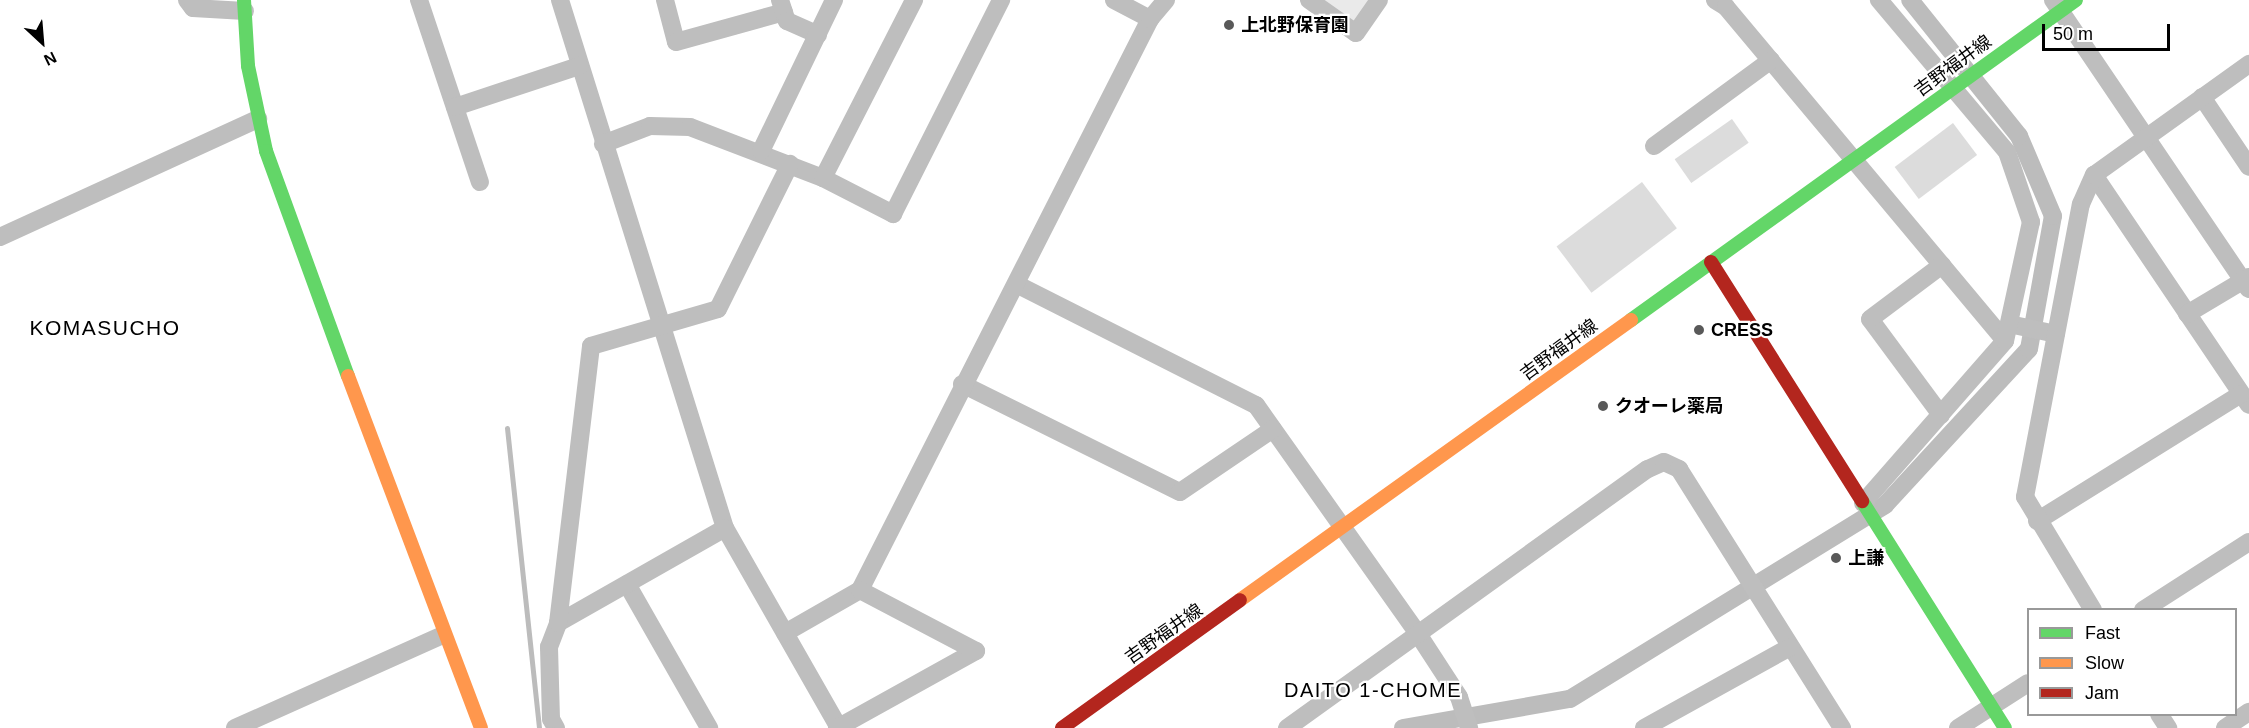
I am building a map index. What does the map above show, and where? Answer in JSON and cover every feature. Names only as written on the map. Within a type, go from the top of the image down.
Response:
[{"type":"street","points":[[187,0],[193,8],[245,6],[248,66],[258,119],[286,209],[443,635],[481,728]]},
{"type":"street","points":[[419,0],[480,182]]},
{"type":"street","points":[[560,0],[603,144],[725,528],[838,728],[976,651],[860,590]]},
{"type":"street","points":[[665,0],[676,42],[782,6],[786,21],[818,34]]},
{"type":"street","points":[[761,151],[834,0]]},
{"type":"street","points":[[823,178],[914,0]]},
{"type":"street","points":[[603,144],[650,126],[690,127],[761,151],[823,178],[893,214],[1001,0]]},
{"type":"street","points":[[1114,0],[1150,19]]},
{"type":"street","points":[[785,633],[860,590],[962,384],[1018,285],[1150,19],[1166,0]]},
{"type":"street","points":[[1309,0],[1356,33],[1379,0]]},
{"type":"street","points":[[1864,505],[2007,333],[2031,222],[2007,152],[1879,0]]},
{"type":"street","name":"吉野福井線","points":[[1062,728],[1343,529],[1954,89],[2057,5],[2076,0]]},
{"type":"street","points":[[1725,2],[1942,265],[2007,333],[2056,334]]},
{"type":"street","points":[[2057,5],[2247,282],[2187,314]]},
{"type":"street","points":[[1654,146],[1771,60]]},
{"type":"street","points":[[2092,608],[2037,521],[2025,497],[2081,204],[2094,175],[2249,64]]},
{"type":"street","points":[[455,107],[579,66]]},
{"type":"street","points":[[2202,98],[2249,167]]},
{"type":"street","points":[[0,237],[258,119]]},
{"type":"street","points":[[556,728],[551,719],[549,647],[558,623],[591,346],[718,309],[790,164]]},
{"type":"street","points":[[2037,521],[2245,399],[2094,175]]},
{"type":"street","points":[[1711,262],[2005,728]]},
{"type":"street","points":[[1941,415],[1870,319],[1942,265]]},
{"type":"street","points":[[1018,285],[1256,405],[1418,634],[1459,697],[1469,728]]},
{"type":"street","points":[[962,384],[1180,492],[1273,429]]},
{"type":"street","points":[[1287,728],[1648,469],[1664,462],[1679,469],[1842,728]]},
{"type":"street","points":[[558,623],[725,528]]},
{"type":"street","points":[[2145,608],[2249,542]]},
{"type":"street","points":[[627,584],[709,728]]},
{"type":"street","points":[[235,728],[443,635]]},
{"type":"street","points":[[1644,728],[1790,647]]},
{"type":"street","points":[[1958,728],[2027,684]]},
{"type":"street","points":[[2225,728],[2249,712]]},
{"type":"shaded area","points":[[1309,0],[1373,0],[1350,29]]},
{"type":"building","points":[[1732,119],[1749,143],[1691,183],[1675,159]]},
{"type":"building","points":[[1953,123],[1977,155],[1919,199],[1895,167]]},
{"type":"building","points":[[1642,182],[1677,228],[1591,293],[1557,246]]},
{"type":"waterway","points":[[1403,728],[1570,699],[1885,505],[2029,349],[2053,216],[2019,136],[1910,0]]},
{"type":"waterway","points":[[507,428],[539,728]]},
{"type":"traffic: fast","points":[[244,0],[248,66],[266,151],[348,376]]},
{"type":"traffic: fast","points":[[1631,320],[2076,0]]},
{"type":"traffic: fast","points":[[1862,501],[2005,728]]},
{"type":"traffic: slow","points":[[1240,600],[1631,320]]},
{"type":"traffic: slow","points":[[348,376],[481,728]]},
{"type":"traffic: jam","points":[[1711,262],[1862,501]]},
{"type":"traffic: jam","points":[[1062,728],[1240,600]]},
{"type":"place","name":"上北野保育園","points":[[1229,25]]},
{"type":"place","name":"CRESS","points":[[1699,330]]},
{"type":"place","name":"クオーレ薬局","points":[[1603,406]]},
{"type":"place","name":"上謙","points":[[1836,558]]},
{"type":"district","name":"KOMASUCHO","points":[[105,328]]},
{"type":"district","name":"DAITO 1-CHOME","points":[[1373,690]]}]
